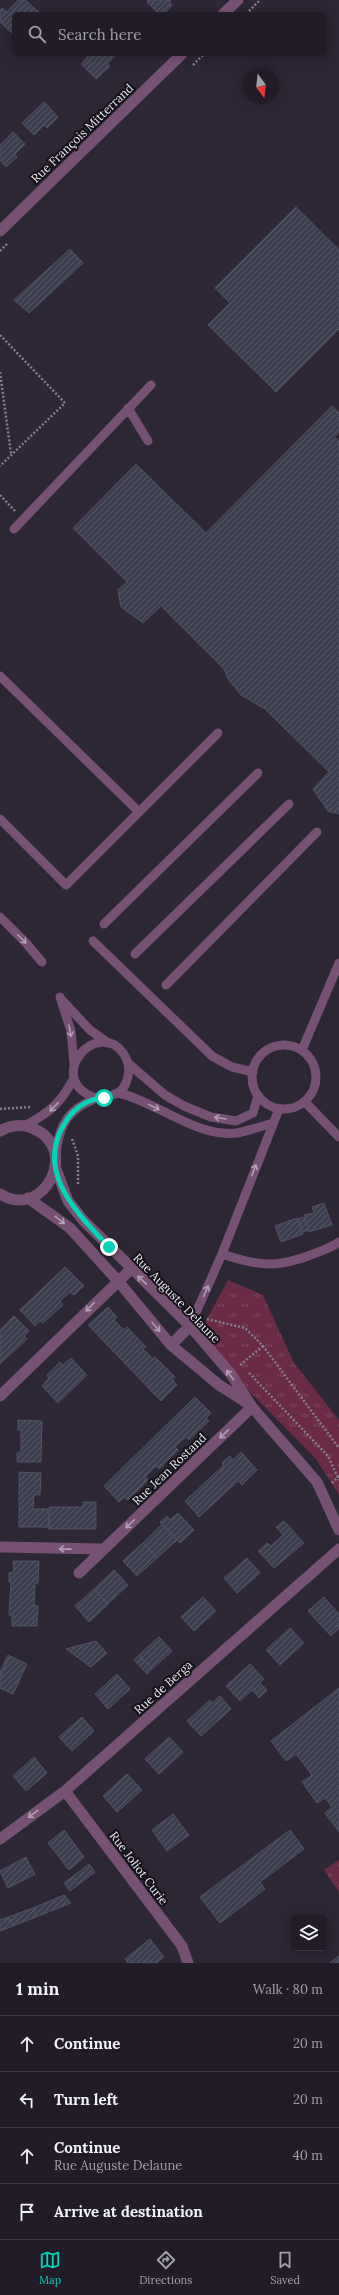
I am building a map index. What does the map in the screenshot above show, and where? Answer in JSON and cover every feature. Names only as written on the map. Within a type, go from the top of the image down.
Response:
[{"type":"street","points":[[226,12],[238,0]]},
{"type":"street","name":"Rue François Mitterrand","points":[[0,231],[180,56]]},
{"type":"street","points":[[0,1131],[14,1126],[25,1126],[36,1129],[45,1136],[52,1145],[56,1155],[56,1169],[46,1188],[28,1198],[0,1202]]},
{"type":"street","name":"Rue Auguste Delaune","points":[[56,1169],[68,1201],[131,1269],[192,1321],[252,1407],[317,1482],[339,1530]]},
{"type":"street","points":[[0,1194],[13,1199]]},
{"type":"street","name":"Rue Auguste Delaune","points":[[28,1198],[70,1228],[118,1281],[171,1345],[218,1384],[252,1407]]},
{"type":"street","points":[[0,1396],[131,1269]]},
{"type":"street","points":[[171,1345],[192,1321]]},
{"type":"street","name":"Rue Jean Rostand","points":[[79,1573],[252,1407]]},
{"type":"street","points":[[0,1548],[104,1549]]},
{"type":"street","name":"Rue de Berga","points":[[0,1839],[65,1791],[339,1549]]},
{"type":"street","name":"Rue Joliot Curie","points":[[65,1791],[182,1946],[188,1963]]},
{"type":"lane","points":[[14,529],[151,385]]},
{"type":"lane","points":[[128,408],[148,441]]},
{"type":"lane","points":[[0,676],[139,812]]},
{"type":"lane","points":[[0,819],[66,885],[218,733]]},
{"type":"lane","points":[[104,924],[258,773]]},
{"type":"lane","points":[[135,954],[289,804]]},
{"type":"lane","points":[[166,986],[317,832]]},
{"type":"lane","points":[[0,917],[26,943],[42,962]]},
{"type":"lane","points":[[93,941],[212,1056],[232,1067],[253,1072]]},
{"type":"lane","points":[[302,1050],[339,963]]},
{"type":"lane","points":[[25,1126],[50,1112],[65,1095],[74,1078],[71,1031],[60,997],[90,1030],[108,1044],[121,1051],[128,1064],[165,1095],[211,1117],[236,1121],[253,1112],[258,1095]]},
{"type":"lane","points":[[74,1066],[77,1057],[90,1045],[108,1044]]},
{"type":"lane","points":[[282,1045],[293,1046],[302,1050],[312,1061],[317,1074],[316,1084],[312,1094],[305,1102],[293,1108],[279,1109],[264,1102],[254,1088],[253,1072],[256,1062],[263,1053],[272,1047],[282,1045]]},
{"type":"lane","points":[[56,1155],[57,1136],[74,1109],[96,1098],[111,1097],[118,1093],[127,1080],[128,1064]]},
{"type":"lane","points":[[74,1078],[82,1091],[96,1098]]},
{"type":"lane","points":[[118,1093],[130,1096],[182,1121],[208,1130],[237,1133],[273,1123]]},
{"type":"lane","points":[[305,1102],[339,1137]]},
{"type":"lane","points":[[192,1321],[222,1254],[279,1109]]},
{"type":"lane","points":[[222,1254],[257,1264],[281,1265],[307,1257],[339,1242]]},
{"type":"path","points":[[248,12],[260,0]]},
{"type":"path","points":[[0,335],[65,403],[0,466]]},
{"type":"path","points":[[0,372],[11,455]]},
{"type":"path","points":[[0,495],[23,519]]},
{"type":"path","points":[[0,1109],[32,1107],[50,1112]]},
{"type":"path","points":[[62,1126],[77,1148],[79,1193]]},
{"type":"path","points":[[192,1321],[245,1328],[263,1346],[339,1448]]},
{"type":"path","points":[[236,1360],[328,1456],[339,1480]]},
{"type":"green space","points":[[228,1280],[263,1295],[294,1363],[339,1420],[339,1495],[316,1459],[250,1392],[201,1330]]},
{"type":"green space","points":[[339,1860],[339,1892],[324,1870]]},
{"type":"building","points":[[18,0],[25,0],[39,12],[12,12],[12,33],[0,22],[0,11],[2,8],[7,12]]},
{"type":"building","points":[[148,0],[171,0],[169,2],[172,5],[166,12],[157,12],[147,2]]},
{"type":"building","points":[[88,56],[115,56],[107,64],[110,66],[96,79],[81,64]]},
{"type":"building","points":[[44,102],[58,117],[47,128],[44,125],[34,135],[22,123]]},
{"type":"building","points":[[13,132],[25,144],[15,154],[17,157],[6,167],[0,160],[0,145]]},
{"type":"building","points":[[296,207],[339,250],[339,329],[276,392],[208,325],[230,303],[215,288]]},
{"type":"building","points":[[70,249],[83,263],[29,313],[14,300]]},
{"type":"building","points":[[332,406],[339,413],[339,432],[334,437],[339,441],[339,814],[328,811],[313,789],[329,772],[265,709],[241,695],[228,679],[224,669],[161,606],[143,623],[121,607],[118,590],[127,582],[73,528],[136,464],[206,533]]},
{"type":"building","points":[[324,1203],[332,1225],[309,1232],[304,1215],[314,1213],[312,1207]]},
{"type":"building","points":[[304,1217],[309,1230],[303,1232],[298,1219]]},
{"type":"building","points":[[297,1218],[303,1234],[281,1242],[275,1226]]},
{"type":"building","points":[[65,1267],[84,1286],[74,1295],[70,1292],[60,1301],[63,1305],[43,1323],[40,1321],[35,1326],[20,1310]]},
{"type":"building","points":[[108,1307],[117,1317],[114,1320],[124,1330],[127,1327],[146,1347],[143,1349],[153,1359],[155,1357],[175,1377],[172,1379],[177,1385],[161,1401],[88,1325]]},
{"type":"building","points":[[14,1316],[29,1331],[24,1336],[27,1339],[0,1364],[0,1330]]},
{"type":"building","points":[[71,1358],[87,1375],[58,1403],[42,1386],[49,1378],[47,1375],[60,1362],[63,1365]]},
{"type":"building","points":[[195,1397],[211,1413],[206,1418],[209,1421],[189,1440],[186,1437],[181,1441],[175,1447],[178,1450],[159,1469],[156,1466],[145,1477],[148,1480],[128,1500],[124,1497],[119,1502],[104,1486]]},
{"type":"building","points":[[18,1420],[42,1421],[41,1462],[17,1462],[17,1453],[21,1452],[21,1430],[18,1430]]},
{"type":"building","points":[[241,1452],[257,1470],[242,1485],[238,1481],[199,1517],[185,1501],[224,1465],[222,1463],[230,1456],[233,1460]]},
{"type":"building","points":[[19,1472],[41,1473],[40,1495],[34,1495],[33,1509],[48,1509],[49,1529],[46,1527],[19,1527]]},
{"type":"building","points":[[83,1502],[96,1502],[96,1529],[49,1529],[49,1507],[83,1507]]},
{"type":"building","points":[[178,1513],[194,1530],[180,1543],[160,1522],[167,1516],[170,1520]]},
{"type":"building","points":[[284,1521],[304,1543],[274,1568],[258,1551],[267,1543],[271,1546],[283,1535],[276,1527]]},
{"type":"building","points":[[162,1524],[177,1540],[157,1558],[143,1543]]},
{"type":"building","points":[[143,1543],[157,1558],[137,1576],[123,1561]]},
{"type":"building","points":[[247,1558],[260,1573],[237,1593],[224,1578]]},
{"type":"building","points":[[13,1561],[39,1561],[38,1583],[35,1583],[34,1605],[38,1606],[37,1626],[12,1626],[12,1615],[9,1615],[11,1582],[9,1582],[9,1573],[14,1572]]},
{"type":"building","points":[[114,1570],[128,1585],[108,1604],[94,1589]]},
{"type":"building","points":[[94,1589],[108,1604],[89,1622],[75,1606]]},
{"type":"building","points":[[203,1597],[216,1611],[194,1631],[181,1617]]},
{"type":"building","points":[[324,1597],[339,1614],[339,1628],[331,1636],[308,1611]]},
{"type":"building","points":[[290,1628],[304,1643],[280,1665],[266,1650]]},
{"type":"building","points":[[159,1637],[172,1651],[152,1669],[139,1655]]},
{"type":"building","points":[[96,1641],[107,1653],[91,1667],[66,1649]]},
{"type":"building","points":[[8,1655],[10,1656],[0,1677],[0,1672]]},
{"type":"building","points":[[139,1655],[152,1669],[147,1674],[134,1660]]},
{"type":"building","points":[[10,1656],[27,1664],[13,1694],[0,1688],[0,1677]]},
{"type":"building","points":[[250,1664],[264,1679],[260,1683],[267,1690],[259,1698],[252,1690],[240,1701],[226,1686]]},
{"type":"building","points":[[117,1674],[130,1689],[108,1709],[95,1694]]},
{"type":"building","points":[[339,1688],[339,1832],[325,1813],[332,1807],[325,1798],[317,1803],[302,1782],[312,1775],[296,1754],[286,1761],[271,1741]]},
{"type":"building","points":[[220,1696],[231,1709],[201,1736],[187,1721],[210,1700],[212,1703]]},
{"type":"building","points":[[82,1717],[94,1731],[72,1751],[59,1737]]},
{"type":"building","points":[[169,1737],[183,1752],[159,1774],[145,1759]]},
{"type":"building","points":[[34,1757],[47,1773],[26,1791],[13,1776]]},
{"type":"building","points":[[127,1774],[142,1790],[117,1812],[103,1796]]},
{"type":"building","points":[[173,1814],[189,1835],[167,1851],[152,1830]]},
{"type":"building","points":[[64,1830],[84,1857],[69,1870],[48,1843]]},
{"type":"building","points":[[290,1830],[304,1849],[260,1882],[265,1889],[220,1923],[200,1897]]},
{"type":"building","points":[[26,1857],[35,1874],[8,1888],[0,1871]]},
{"type":"building","points":[[89,1864],[95,1872],[79,1884],[72,1877]]},
{"type":"building","points":[[72,1877],[79,1884],[70,1891],[64,1883]]},
{"type":"building","points":[[64,1895],[71,1903],[36,1917],[33,1908]]},
{"type":"building","points":[[33,1908],[36,1917],[13,1926],[8,1917]]},
{"type":"building","points":[[8,1917],[13,1926],[0,1931],[0,1920]]},
{"type":"building","points":[[150,1939],[164,1957],[156,1963],[128,1963],[125,1959]]},
{"type":"building","points":[[339,1956],[339,1963],[330,1963]]},
{"type":"route","points":[[104,1098],[96,1098],[74,1109],[62,1126],[57,1136],[56,1169],[61,1188],[68,1201],[83,1220],[109,1247]]}]
